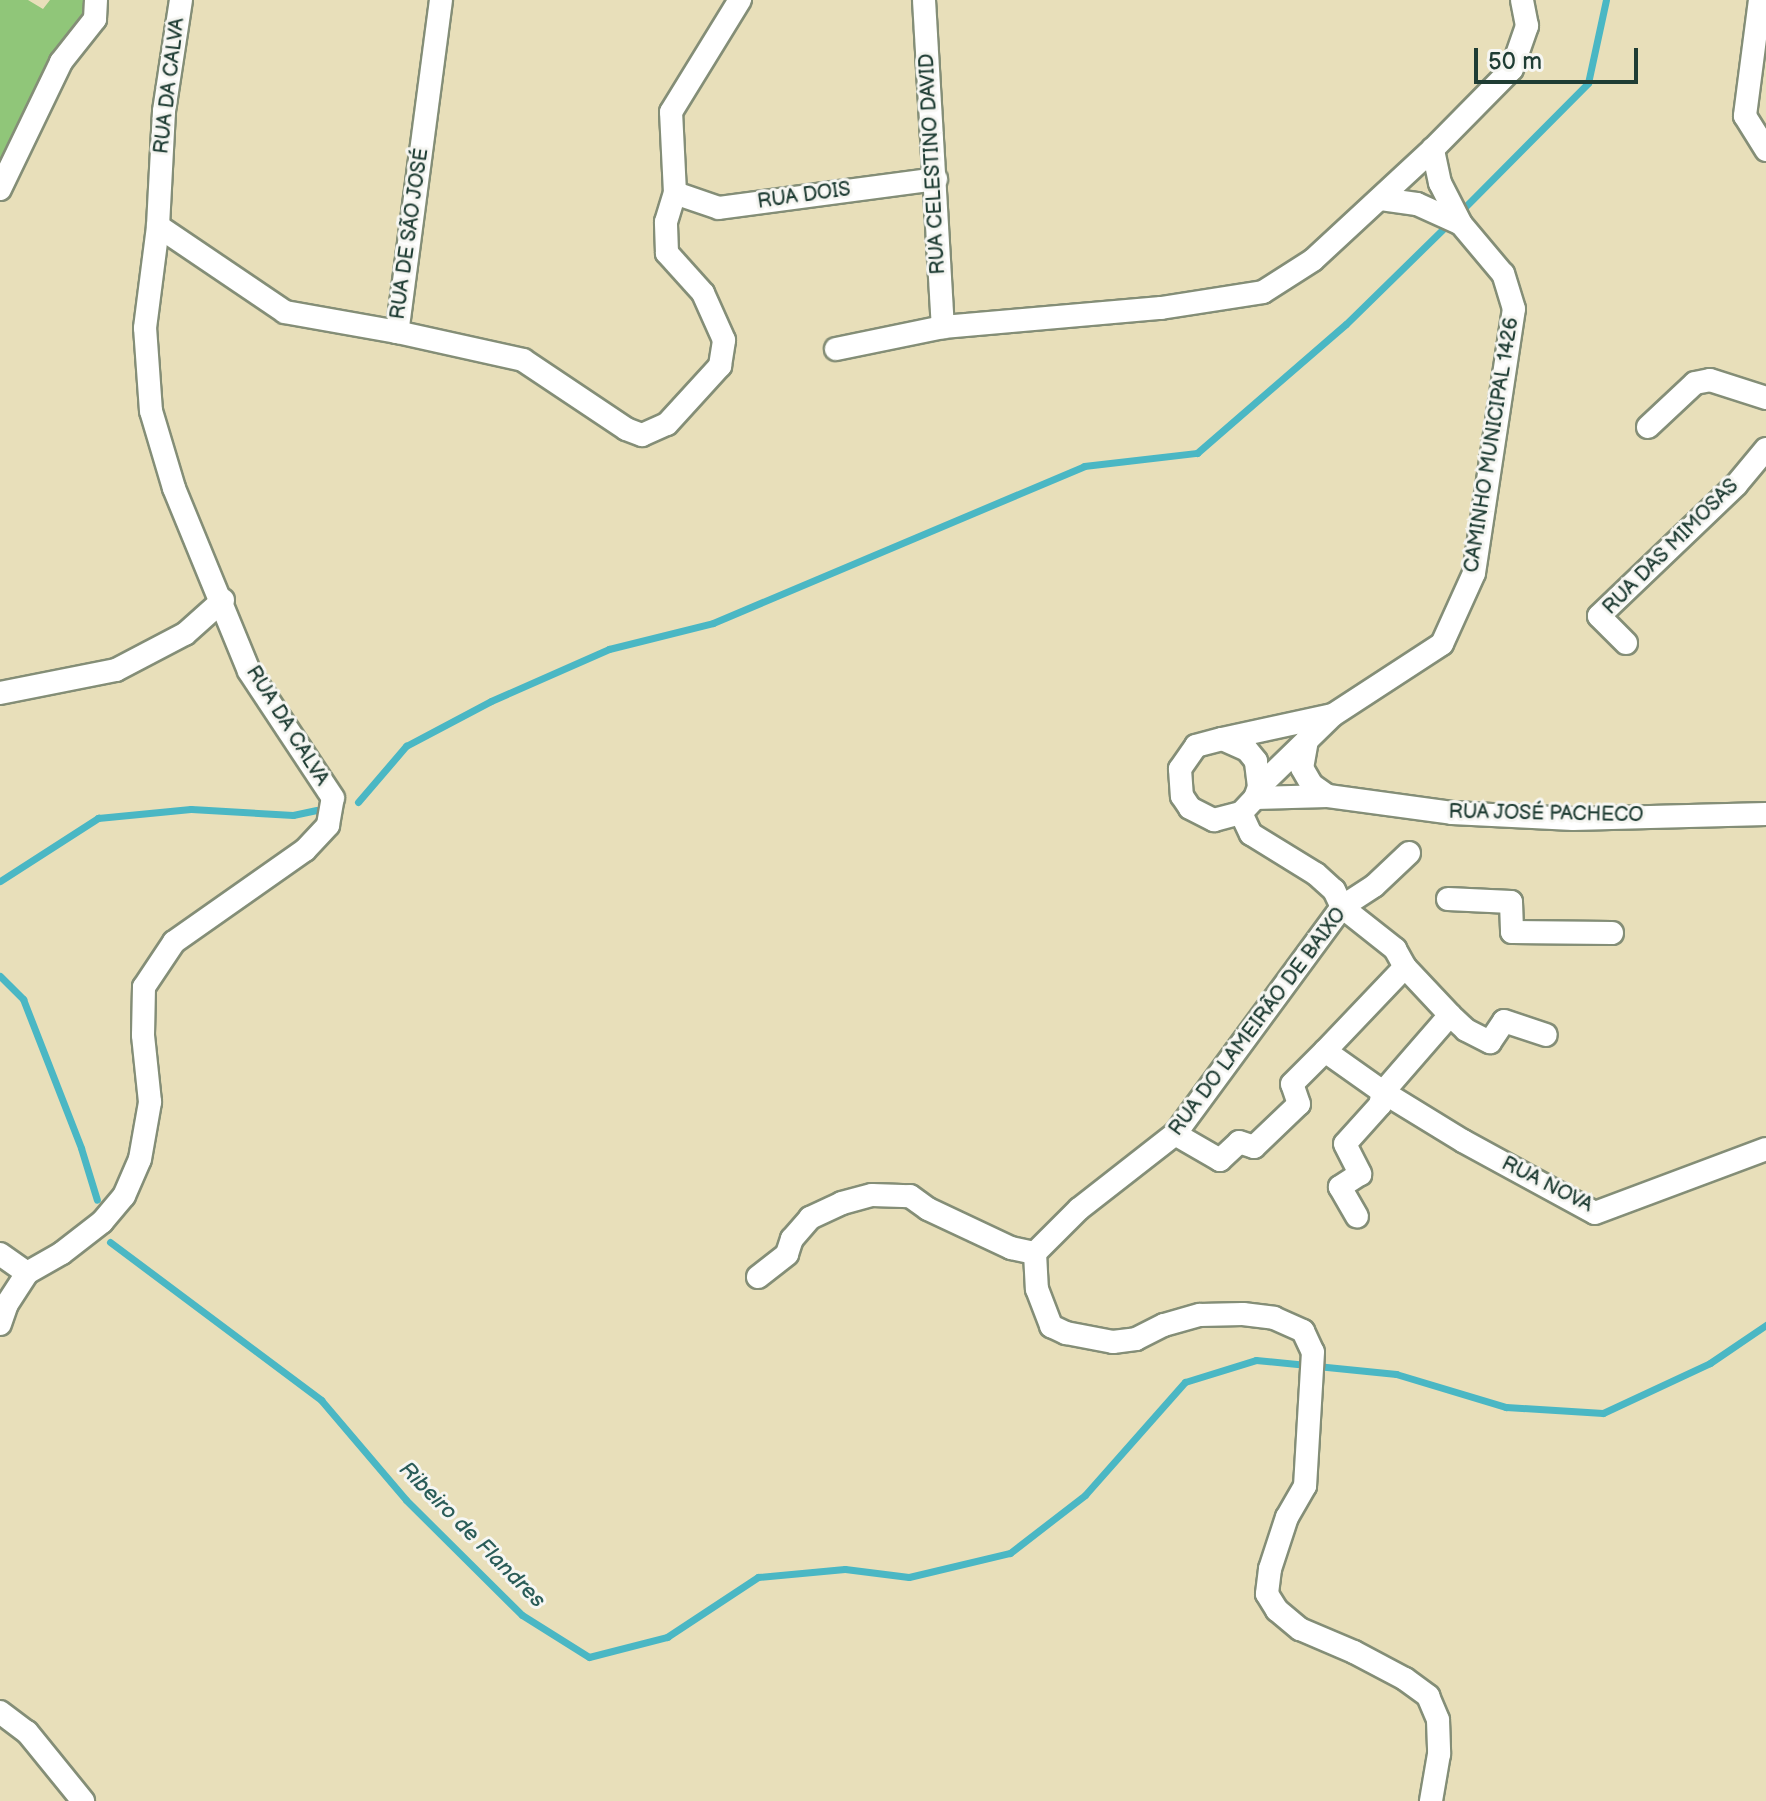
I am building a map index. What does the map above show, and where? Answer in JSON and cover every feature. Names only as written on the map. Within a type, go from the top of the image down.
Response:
[{"type":"street","points":[[0,189],[61,62],[95,19],[96,0]]},
{"type":"street","name":"RUA DA CALVA","points":[[0,1324],[7,1304],[27,1273],[62,1253],[102,1222],[124,1196],[140,1159],[150,1102],[143,1035],[144,987],[174,942],[305,850],[328,825],[333,798],[249,671],[223,600],[174,488],[151,411],[145,328],[158,226],[164,111],[181,0]]},
{"type":"street","name":"RUA DE SÃO JOSÉ","points":[[441,0],[397,332],[523,360],[626,429],[642,435],[667,424],[720,366],[724,340],[703,293],[667,253],[666,222],[675,193]]},
{"type":"street","points":[[675,193],[671,112],[740,0]]},
{"type":"street","name":"RUA CELESTINO DAVID","points":[[924,0],[943,327]]},
{"type":"street","points":[[836,349],[943,327],[1161,308],[1263,292],[1313,260],[1381,199],[1512,69],[1527,26],[1522,0]]},
{"type":"street","points":[[1760,0],[1745,116],[1766,150]]},
{"type":"street","name":"CAMINHO MUNICIPAL 1426","points":[[1252,799],[1333,715],[1442,644],[1474,573],[1514,309],[1503,274],[1461,224],[1440,183],[1433,149]]},
{"type":"street","name":"RUA DOIS","points":[[675,193],[719,208],[936,179]]},
{"type":"street","name":"CAMINHO MUNICIPAL 1426","points":[[1381,199],[1417,204],[1461,224]]},
{"type":"street","points":[[158,226],[285,312],[397,332]]},
{"type":"street","points":[[1648,427],[1695,383],[1710,380],[1766,398]]},
{"type":"street","name":"RUA DAS MIMOSAS","points":[[1626,643],[1599,616],[1736,485],[1766,449]]},
{"type":"street","points":[[0,693],[116,670],[185,634],[223,600]]},
{"type":"street","name":"CAMINHO MUNICIPAL 1426","points":[[1222,739],[1333,715]]},
{"type":"street","points":[[1222,739],[1247,750],[1256,761],[1251,834],[1316,874],[1334,890],[1342,907],[1395,949],[1405,967],[1466,1030],[1490,1042],[1504,1021],[1546,1035]]},
{"type":"street","name":"RUA JOSÉ PACHECO","points":[[1222,739],[1209,740],[1186,756],[1179,783],[1182,796],[1190,808],[1214,820],[1252,799],[1328,796],[1452,813],[1542,817],[1766,814]]},
{"type":"street","points":[[1307,740],[1302,768],[1312,785],[1328,796]]},
{"type":"street","name":"RUA DO LAMEIRÃO DE BAIXO","points":[[1035,1253],[1079,1209],[1175,1134],[1342,907],[1374,886],[1409,853]]},
{"type":"street","points":[[1448,899],[1511,902],[1512,932],[1612,933]]},
{"type":"street","points":[[1175,1134],[1220,1160],[1239,1142],[1254,1147],[1299,1104],[1292,1084],[1405,967]]},
{"type":"street","points":[[1357,1216],[1340,1187],[1360,1174],[1345,1144],[1380,1105],[1383,1092],[1450,1015]]},
{"type":"street","points":[[1325,1051],[1383,1092]]},
{"type":"street","name":"RUA NOVA","points":[[1383,1092],[1463,1141],[1595,1213],[1766,1149]]},
{"type":"street","points":[[758,1277],[787,1254],[792,1239],[810,1218],[842,1203],[872,1195],[910,1196],[928,1209],[1011,1248],[1035,1253],[1037,1289],[1051,1326],[1113,1342],[1136,1339],[1164,1325],[1200,1315],[1243,1314],[1274,1318],[1303,1331],[1313,1352],[1314,1377],[1305,1486],[1287,1517],[1270,1569],[1267,1594],[1277,1610],[1300,1629],[1367,1658],[1428,1696],[1438,1720],[1439,1754],[1431,1801]]},
{"type":"street","points":[[0,1254],[27,1273]]},
{"type":"street","points":[[0,1712],[27,1732],[83,1801]]},
{"type":"green space","points":[[0,0],[28,0],[43,9],[50,0],[83,0],[84,11],[0,162]]},
{"type":"waterway","points":[[1462,210],[1588,83],[1606,0]]},
{"type":"waterway","points":[[358,802],[406,746],[491,701],[609,649],[713,623],[1084,466],[1197,453],[1346,324],[1445,227]]},
{"type":"waterway","points":[[0,881],[98,818],[191,809],[293,815],[316,810]]},
{"type":"waterway","name":"Ribeiro de Flandres","points":[[0,976],[23,999],[81,1148],[97,1200]]},
{"type":"waterway","name":"Ribeiro de Flandres","points":[[110,1242],[321,1400],[406,1500],[522,1615],[589,1657],[667,1637],[758,1577],[845,1569],[909,1577],[1010,1553],[1085,1495],[1185,1382],[1256,1360],[1396,1374],[1506,1407],[1603,1413],[1710,1363],[1766,1325]]}]
